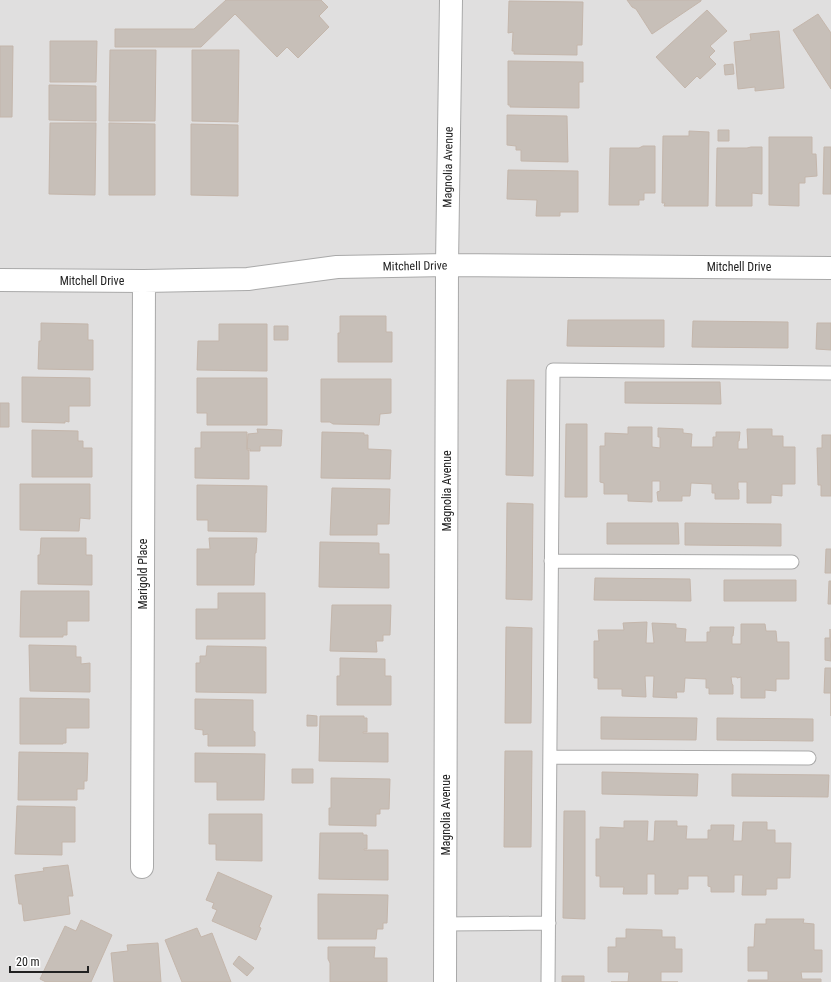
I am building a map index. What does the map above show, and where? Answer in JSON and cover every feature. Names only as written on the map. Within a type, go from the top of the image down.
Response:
[{"type":"street","name":"Magnolia Avenue","points":[[445,982],[447,265],[450,0]]},
{"type":"street","name":"Mitchell Drive","points":[[0,280],[144,281],[248,279],[337,267],[447,265],[831,268]]},
{"type":"street","name":"Marigold Place","points":[[142,867],[144,281]]},
{"type":"lane","points":[[548,982],[553,370],[831,373]]},
{"type":"lane","points":[[551,561],[792,562]]},
{"type":"lane","points":[[550,757],[808,758]]},
{"type":"lane","points":[[445,924],[549,923]]},
{"type":"shaded area","points":[[0,0],[831,0],[831,982],[0,982]]},
{"type":"building","points":[[226,0],[321,0],[328,7],[319,16],[329,27],[298,58],[287,47],[277,57],[235,14],[201,47],[115,47],[115,29],[194,29]]},
{"type":"building","points":[[627,0],[701,1],[652,34],[636,9],[632,7]]},
{"type":"building","points":[[509,1],[583,2],[582,45],[577,45],[577,55],[514,54],[514,51],[512,51],[513,32],[508,33]]},
{"type":"building","points":[[707,10],[727,31],[710,46],[715,51],[709,57],[716,64],[700,79],[697,76],[685,88],[656,57]]},
{"type":"building","points":[[818,14],[831,33],[831,89],[793,30]]},
{"type":"building","points":[[779,31],[784,88],[755,91],[755,87],[738,89],[734,42],[751,40],[750,34]]},
{"type":"building","points":[[50,41],[97,41],[96,82],[50,82]]},
{"type":"building","points":[[0,46],[13,46],[12,117],[0,117]]},
{"type":"building","points":[[110,50],[156,50],[155,121],[109,121]]},
{"type":"building","points":[[192,50],[239,50],[238,122],[192,121]]},
{"type":"building","points":[[508,61],[583,62],[583,82],[579,82],[579,108],[510,107],[510,105],[508,105]]},
{"type":"building","points":[[733,64],[734,74],[725,75],[724,65]]},
{"type":"building","points":[[49,85],[96,86],[96,121],[49,120]]},
{"type":"building","points":[[507,115],[567,116],[568,162],[521,161],[521,150],[516,150],[516,146],[507,145]]},
{"type":"building","points":[[50,123],[96,123],[95,195],[49,194]]},
{"type":"building","points":[[109,123],[155,124],[155,195],[109,195]]},
{"type":"building","points":[[191,124],[238,125],[238,196],[191,195]]},
{"type":"building","points":[[718,130],[729,130],[729,141],[718,141]]},
{"type":"building","points":[[689,131],[709,132],[708,206],[664,206],[665,203],[662,203],[663,136],[689,136]]},
{"type":"building","points":[[769,137],[812,137],[812,154],[816,154],[817,176],[805,177],[805,183],[799,183],[799,206],[769,205]]},
{"type":"building","points":[[643,146],[655,146],[655,193],[644,193],[644,200],[639,200],[639,205],[609,205],[610,148],[639,148]]},
{"type":"building","points":[[762,147],[762,194],[752,193],[752,206],[716,206],[717,148]]},
{"type":"building","points":[[824,147],[831,147],[831,194],[823,194]]},
{"type":"building","points":[[508,170],[578,171],[578,212],[560,212],[560,216],[536,216],[537,200],[507,199]]},
{"type":"building","points":[[340,316],[386,316],[386,332],[392,332],[392,362],[338,362],[338,333],[340,333]]},
{"type":"building","points":[[568,320],[664,320],[664,347],[567,346]]},
{"type":"building","points":[[693,321],[788,322],[788,348],[692,347]]},
{"type":"building","points":[[41,323],[88,324],[88,340],[93,340],[93,370],[38,369]]},
{"type":"building","points":[[817,323],[831,323],[831,350],[816,349]]},
{"type":"building","points":[[219,324],[267,324],[267,371],[197,370],[198,341],[219,341]]},
{"type":"building","points":[[274,326],[288,326],[288,340],[274,340]]},
{"type":"building","points":[[22,377],[90,378],[90,406],[69,406],[69,422],[65,421],[65,423],[22,422]]},
{"type":"building","points":[[197,378],[267,378],[267,425],[207,425],[207,413],[197,413]]},
{"type":"building","points":[[321,379],[391,379],[391,413],[380,414],[379,425],[333,424],[330,422],[321,422]]},
{"type":"building","points":[[507,380],[534,380],[533,476],[506,475]]},
{"type":"building","points":[[625,382],[720,382],[721,404],[625,403]]},
{"type":"building","points":[[0,403],[9,403],[9,427],[0,427]]},
{"type":"building","points":[[566,424],[587,424],[587,497],[565,497]]},
{"type":"building","points":[[628,427],[652,427],[652,447],[660,448],[658,428],[683,429],[683,433],[692,434],[691,447],[713,447],[713,437],[716,437],[716,432],[740,432],[738,449],[748,449],[747,429],[772,429],[772,436],[783,436],[783,447],[795,447],[795,484],[782,484],[782,496],[771,495],[771,503],[747,503],[747,482],[738,482],[739,499],[715,499],[715,493],[712,493],[712,484],[691,483],[690,496],[682,496],[682,501],[658,501],[657,492],[660,491],[660,481],[652,481],[652,502],[628,501],[628,494],[604,494],[604,483],[600,482],[600,446],[605,446],[605,433],[628,434]]},
{"type":"building","points":[[257,429],[282,430],[281,446],[260,446],[260,451],[250,451],[250,449],[247,449],[248,434],[258,433]]},
{"type":"building","points":[[32,430],[78,431],[78,441],[83,441],[83,448],[92,448],[92,477],[32,477]]},
{"type":"building","points":[[201,432],[247,432],[247,450],[249,450],[249,479],[195,478],[195,448],[201,448]]},
{"type":"building","points":[[322,432],[364,433],[364,435],[368,435],[368,449],[391,450],[390,479],[321,478]]},
{"type":"building","points":[[822,435],[831,435],[831,496],[821,496],[821,485],[818,485],[817,448],[822,448]]},
{"type":"building","points":[[20,484],[90,484],[90,519],[80,518],[79,531],[20,530]]},
{"type":"building","points":[[197,485],[267,486],[266,532],[208,531],[208,520],[197,520]]},
{"type":"building","points":[[332,488],[390,489],[389,524],[377,524],[377,535],[330,535]]},
{"type":"building","points":[[507,503],[533,504],[532,600],[506,599]]},
{"type":"building","points":[[607,523],[678,523],[679,544],[607,544]]},
{"type":"building","points":[[685,523],[781,524],[781,546],[685,545]]},
{"type":"building","points":[[41,538],[86,538],[86,555],[92,555],[92,585],[38,584],[38,555],[40,555]]},
{"type":"building","points":[[209,538],[257,538],[254,585],[197,585],[197,549],[210,549]]},
{"type":"building","points":[[320,542],[379,543],[379,554],[389,554],[389,588],[319,587]]},
{"type":"building","points":[[826,549],[831,549],[831,573],[825,573]]},
{"type":"building","points":[[595,578],[690,579],[691,601],[594,600]]},
{"type":"building","points":[[724,580],[796,580],[796,601],[724,601]]},
{"type":"building","points":[[829,581],[831,581],[831,604],[828,604]]},
{"type":"building","points":[[21,591],[89,591],[89,621],[67,621],[67,635],[63,635],[63,637],[20,637]]},
{"type":"building","points":[[218,593],[265,593],[265,639],[196,639],[196,609],[218,609]]},
{"type":"building","points":[[332,605],[391,605],[390,635],[383,635],[383,641],[376,641],[377,652],[330,651]]},
{"type":"building","points":[[647,622],[646,643],[654,643],[652,623],[676,624],[676,628],[686,629],[685,642],[707,642],[707,632],[710,632],[710,627],[734,627],[732,644],[741,644],[741,624],[765,624],[766,631],[776,631],[777,642],[789,642],[789,679],[776,679],[776,691],[765,690],[765,698],[741,698],[741,677],[731,677],[733,694],[709,694],[709,688],[706,688],[706,679],[685,678],[684,692],[676,692],[677,698],[653,697],[654,676],[645,676],[646,697],[622,696],[622,689],[598,689],[598,678],[594,678],[594,641],[599,641],[598,630],[624,630],[623,623]]},
{"type":"building","points":[[506,627],[532,628],[531,723],[505,723]]},
{"type":"building","points":[[830,629],[831,661],[825,660],[825,638],[830,638]]},
{"type":"building","points":[[29,645],[76,646],[76,657],[81,657],[81,664],[90,663],[90,692],[30,691]]},
{"type":"building","points":[[207,646],[266,647],[266,693],[196,692],[196,663],[200,663],[200,656],[206,656]]},
{"type":"building","points":[[340,658],[385,659],[385,676],[391,676],[391,705],[337,705],[337,676],[340,676]]},
{"type":"building","points":[[825,668],[831,668],[831,693],[824,693]]},
{"type":"building","points":[[20,698],[89,699],[89,728],[66,728],[66,743],[63,744],[20,744]]},
{"type":"building","points":[[195,699],[253,700],[253,731],[255,732],[255,746],[208,746],[208,734],[203,735],[203,730],[195,729]]},
{"type":"building","points":[[307,715],[317,716],[317,726],[307,726]]},
{"type":"building","points":[[320,716],[364,716],[364,718],[367,718],[367,732],[363,733],[388,733],[388,762],[319,761]]},
{"type":"building","points":[[601,717],[697,718],[696,740],[601,739]]},
{"type":"building","points":[[717,718],[813,719],[813,741],[717,740]]},
{"type":"building","points":[[505,751],[532,751],[531,847],[504,847]]},
{"type":"building","points":[[19,752],[88,753],[87,781],[84,781],[84,789],[77,789],[77,800],[18,800]]},
{"type":"building","points":[[195,753],[265,754],[264,800],[217,800],[217,782],[195,782]]},
{"type":"building","points":[[292,769],[313,769],[313,783],[292,783]]},
{"type":"building","points":[[602,772],[698,774],[697,796],[602,794]]},
{"type":"building","points":[[732,774],[829,775],[828,797],[732,796]]},
{"type":"building","points":[[331,778],[390,779],[389,809],[380,809],[380,814],[376,814],[376,826],[329,825],[329,808],[331,808]]},
{"type":"building","points":[[17,806],[75,807],[75,842],[62,842],[62,855],[15,854]]},
{"type":"building","points":[[564,811],[585,811],[585,919],[563,918]]},
{"type":"building","points":[[209,814],[262,814],[262,861],[216,860],[216,844],[209,844]]},
{"type":"building","points":[[624,821],[648,821],[647,841],[654,841],[655,821],[677,821],[677,826],[687,826],[686,839],[708,839],[708,830],[711,830],[711,825],[734,825],[733,841],[742,841],[743,822],[767,822],[767,830],[775,830],[775,843],[791,843],[790,878],[777,878],[777,889],[766,889],[766,895],[742,895],[743,875],[734,875],[734,892],[711,892],[711,887],[708,886],[708,876],[688,876],[688,889],[678,889],[678,894],[655,894],[655,874],[647,874],[647,894],[623,894],[624,887],[600,887],[600,876],[596,876],[596,839],[600,839],[600,827],[624,828]]},
{"type":"building","points":[[320,833],[363,833],[363,835],[367,835],[367,849],[364,850],[388,850],[388,880],[319,879]]},
{"type":"building","points":[[68,865],[73,896],[68,896],[70,914],[24,921],[22,904],[19,904],[15,875],[44,871],[43,868]]},
{"type":"building","points":[[218,872],[272,896],[259,927],[261,928],[256,940],[212,921],[217,910],[212,908],[214,903],[206,900]]},
{"type":"building","points":[[318,894],[388,895],[387,923],[383,923],[383,929],[377,929],[376,939],[318,939]]},
{"type":"building","points":[[766,919],[804,919],[803,923],[814,924],[814,950],[822,950],[822,972],[801,972],[802,979],[821,979],[821,982],[748,982],[748,980],[768,980],[768,971],[748,971],[748,947],[754,947],[755,924],[766,924]]},
{"type":"building","points":[[81,920],[112,935],[91,982],[46,982],[40,979],[65,926],[76,931]]},
{"type":"building","points":[[197,928],[201,937],[212,933],[231,982],[182,982],[165,940]]},
{"type":"building","points":[[626,929],[662,930],[662,937],[675,937],[675,949],[682,949],[682,972],[661,972],[661,982],[628,982],[629,972],[608,972],[608,947],[616,947],[616,938],[626,938]]},
{"type":"building","points":[[158,943],[161,982],[114,982],[111,953],[128,951],[127,945]]},
{"type":"building","points":[[328,947],[375,947],[374,958],[387,958],[387,982],[330,982]]},
{"type":"building","points":[[239,956],[254,968],[247,976],[233,964]]},
{"type":"building","points":[[562,976],[584,976],[584,982],[562,982]]}]
